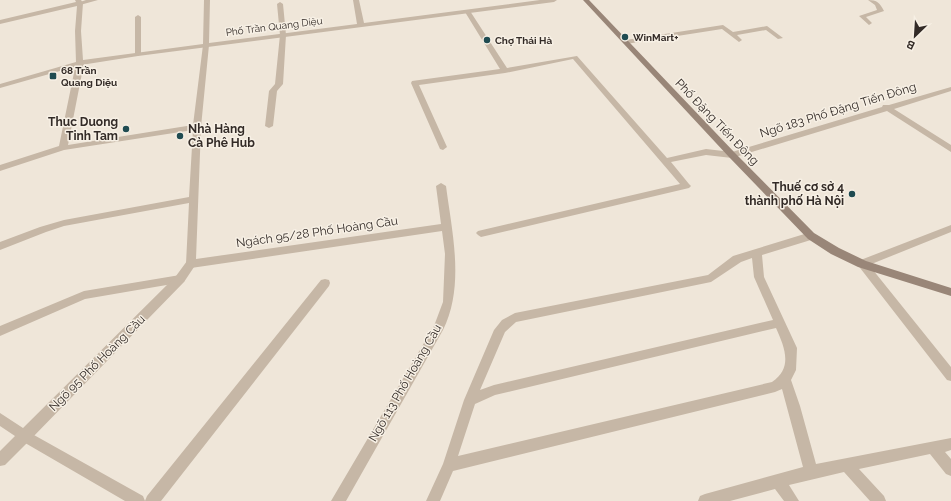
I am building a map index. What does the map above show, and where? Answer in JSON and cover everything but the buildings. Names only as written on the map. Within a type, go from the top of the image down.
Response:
[{"type":"street","points":[[0,22],[79,1],[95,0]]},
{"type":"street","points":[[190,264],[197,127],[206,45],[207,0]]},
{"type":"street","points":[[356,0],[361,26]]},
{"type":"street","name":"Phố Trần Quang Diệu","points":[[0,86],[80,63],[138,54],[554,0]]},
{"type":"street","name":"Phố Đặng Tiến Đông","points":[[586,0],[732,155],[811,236],[835,251],[862,264],[951,292]]},
{"type":"street","points":[[870,23],[862,16],[881,11],[877,4],[871,0]]},
{"type":"street","points":[[63,148],[80,63],[78,31],[79,1]]},
{"type":"street","points":[[270,126],[273,91],[279,84],[283,35],[280,4]]},
{"type":"street","points":[[468,12],[505,71]]},
{"type":"street","points":[[138,17],[138,54]]},
{"type":"street","points":[[626,42],[723,27],[739,40]]},
{"type":"street","points":[[731,34],[767,28],[780,38]]},
{"type":"street","points":[[443,147],[415,83],[505,71],[575,57],[686,186],[481,233]]},
{"type":"street","name":"Ngõ 183 Phố Đặng Tiến Đông","points":[[732,155],[886,107],[951,89]]},
{"type":"street","points":[[886,107],[951,149]]},
{"type":"street","points":[[0,168],[63,148],[197,127]]},
{"type":"street","points":[[665,161],[706,152],[732,155]]},
{"type":"street","name":"Ngõ 113 Phố Hoàng Cầu","points":[[338,501],[439,327],[448,302],[450,254],[441,186]]},
{"type":"street","points":[[0,246],[43,229],[64,223],[193,199]]},
{"type":"street","name":"Ngách 95/28 Phố Hoàng Cầu","points":[[190,264],[447,227]]},
{"type":"street","points":[[951,228],[862,264],[951,376]]},
{"type":"street","points":[[433,501],[449,465],[470,400],[500,330],[509,321],[515,318],[712,278],[737,260],[811,236]]},
{"type":"street","points":[[449,465],[775,388],[785,380],[790,370],[790,348],[759,276],[757,253]]},
{"type":"street","name":"Ngõ 95 Phố Hoàng Cầu","points":[[0,460],[180,279],[190,264]]},
{"type":"street","points":[[0,331],[84,295],[180,279]]},
{"type":"street","points":[[152,501],[325,283]]},
{"type":"street","points":[[470,400],[494,390],[778,323]]},
{"type":"street","points":[[785,380],[794,406],[811,472]]},
{"type":"street","points":[[0,419],[25,436],[138,501]]},
{"type":"street","points":[[705,501],[811,472],[951,444]]},
{"type":"street","points":[[933,448],[951,469]]},
{"type":"street","points":[[847,465],[879,501]]},
{"type":"street","points":[[778,482],[792,501]]},
{"type":"place","name":"WinMart+","points":[[625,37]]},
{"type":"place","name":"Chợ Thái Hà","points":[[487,40]]},
{"type":"place","name":"68 Trần Quang Diệu","points":[[53,76]]},
{"type":"place","name":"Thuc Duong Tinh Tam","points":[[126,129]]},
{"type":"place","name":"Nhà Hàng Cà Phê Hub","points":[[180,136]]},
{"type":"place","name":"Thuế cơ sở 4 thành phố Hà Nội","points":[[852,194]]}]
